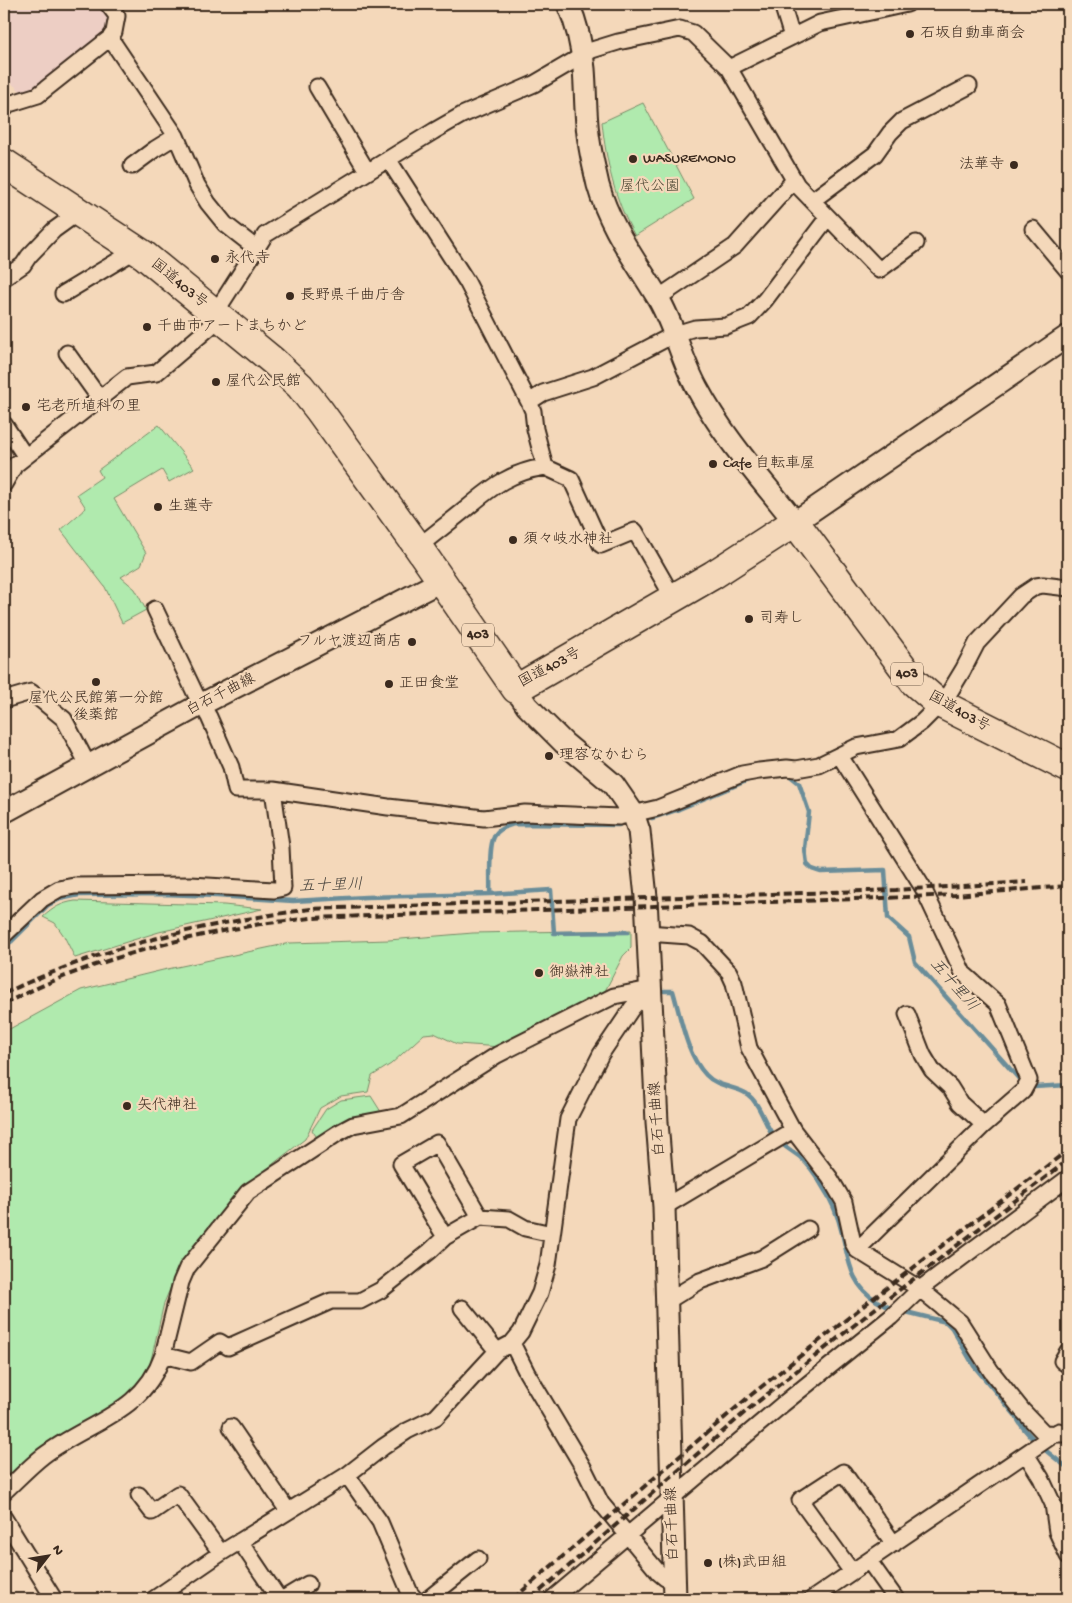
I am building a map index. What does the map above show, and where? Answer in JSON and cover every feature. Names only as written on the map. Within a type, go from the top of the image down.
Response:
[{"type":"highway","name":"国道403号","points":[[4,163],[134,248],[273,361],[300,386],[418,547],[516,689],[713,575],[795,522],[914,682],[940,704],[1068,768]]},
{"type":"main road","points":[[568,4],[575,20],[582,56],[588,140],[598,186],[608,214],[618,236],[658,298],[675,334],[696,388],[750,467],[795,522],[1068,336]]},
{"type":"main road","name":"白石千曲線","points":[[4,812],[200,705],[441,582]]},
{"type":"main road","name":"白石千曲線","points":[[516,689],[527,706],[557,737],[613,784],[633,814],[640,831],[648,933],[657,1122],[664,1207],[675,1589]]},
{"type":"street","points":[[4,110],[9,104],[38,95],[110,38],[114,32],[117,16],[108,4]]},
{"type":"street","points":[[782,4],[792,37]]},
{"type":"street","points":[[729,68],[820,24],[907,4]]},
{"type":"street","points":[[4,484],[14,464],[127,377],[156,373],[210,327],[216,314],[265,235],[368,171],[462,116],[534,84],[592,50],[618,42],[680,29],[693,33],[729,68],[794,180],[879,270],[916,243]]},
{"type":"street","points":[[110,38],[176,136],[197,185],[208,203],[225,224],[256,249]]},
{"type":"street","points":[[813,200],[875,154],[890,132],[902,122],[969,86]]},
{"type":"street","points":[[317,87],[368,171]]},
{"type":"street","points":[[132,166],[176,136]]},
{"type":"street","points":[[388,159],[467,282],[529,402],[545,467]]},
{"type":"street","points":[[658,298],[735,246],[794,180]]},
{"type":"street","points":[[4,278],[23,265],[54,230],[72,217],[76,209]]},
{"type":"street","points":[[529,402],[543,393],[592,377],[675,334],[695,328],[726,326],[749,317],[765,300],[828,217]]},
{"type":"street","points":[[1033,228],[1068,271]]},
{"type":"street","points":[[63,294],[126,256],[134,248]]},
{"type":"street","points":[[67,353],[100,398]]},
{"type":"street","points":[[4,424],[25,456]]},
{"type":"street","points":[[418,547],[492,486],[511,476],[531,469],[545,467],[571,479],[601,545],[635,531],[674,598]]},
{"type":"street","points":[[155,609],[200,705],[209,717],[231,767],[236,790],[273,790],[388,807],[484,818],[526,813],[619,817],[658,808],[742,774],[819,765],[856,747],[898,738],[922,722],[946,698],[977,644],[1021,596],[1036,586],[1068,588]]},
{"type":"street","points":[[4,700],[31,692],[64,719],[88,765]]},
{"type":"street","points":[[840,756],[923,888],[963,973],[998,1004],[1028,1084],[857,1250]]},
{"type":"street","points":[[4,935],[42,899],[59,889],[75,886],[191,885],[274,890],[283,888],[281,848],[273,790]]},
{"type":"street","points":[[648,933],[690,936],[702,943],[728,972],[734,983],[749,1048],[782,1137],[830,1178],[844,1202],[853,1243],[857,1250],[920,1289],[960,1322],[991,1371],[1022,1410],[1044,1433],[1046,1442],[1041,1478],[1053,1504],[1057,1532],[1068,1556]]},
{"type":"street","points":[[154,1599],[221,1553],[347,1475],[399,1436],[436,1417],[497,1352],[512,1343],[521,1332],[540,1293],[548,1265],[568,1119],[601,1054],[632,1008],[650,989]]},
{"type":"street","points":[[4,1492],[43,1456],[133,1401],[149,1382],[163,1355],[181,1282],[187,1268],[248,1192],[353,1125],[400,1116],[497,1055],[614,996],[650,989]]},
{"type":"street","points":[[907,1014],[923,1055],[932,1070],[950,1087],[960,1104],[984,1125]]},
{"type":"street","points":[[664,1207],[782,1137]]},
{"type":"street","points":[[445,1237],[401,1164],[437,1143],[480,1216]]},
{"type":"street","points":[[552,1599],[783,1404],[891,1317],[920,1289],[1068,1178]]},
{"type":"street","points":[[163,1355],[191,1362],[220,1342],[228,1347],[331,1301],[360,1301],[381,1290],[445,1237],[480,1216],[509,1219],[525,1228],[552,1234]]},
{"type":"street","points":[[666,1298],[674,1297],[700,1281],[762,1258],[808,1229]]},
{"type":"street","points":[[462,1308],[497,1352]]},
{"type":"street","points":[[512,1343],[526,1373],[583,1467],[601,1503],[626,1536],[675,1589]]},
{"type":"street","points":[[1068,1351],[1062,1361],[1068,1365]]},
{"type":"street","points":[[812,1599],[1046,1442],[1068,1425]]},
{"type":"street","points":[[231,1427],[288,1510]]},
{"type":"street","points":[[852,1572],[800,1500],[843,1472],[894,1544]]},
{"type":"street","points":[[347,1475],[380,1522],[410,1592],[415,1599]]},
{"type":"street","points":[[139,1494],[152,1512],[178,1494],[221,1553]]},
{"type":"street","points":[[4,1518],[54,1599]]},
{"type":"street","points":[[240,1541],[279,1599]]},
{"type":"street","points":[[428,1599],[478,1559]]},
{"type":"street","points":[[869,1561],[896,1599]]},
{"type":"street","points":[[283,1599],[308,1584]]},
{"type":"shaded area","points":[[4,4],[100,4],[110,18],[107,32],[35,88],[20,91],[4,76]]},
{"type":"green space","name":"屋代公園","points":[[643,103],[694,199],[635,236],[622,209],[612,181],[602,122]]},
{"type":"green space","points":[[159,425],[194,468],[169,482],[162,470],[114,499],[146,553],[141,565],[121,577],[135,589],[146,610],[122,623],[105,587],[61,530],[86,508],[77,494],[102,477],[98,470]]},
{"type":"green space","points":[[75,901],[224,905],[262,909],[159,932],[75,958],[55,923],[43,917],[58,906]]},
{"type":"green space","points":[[631,930],[631,948],[623,956],[603,995],[501,1047],[457,1044],[434,1033],[424,1034],[391,1064],[372,1076],[368,1092],[341,1096],[320,1108],[305,1139],[241,1189],[179,1268],[164,1303],[149,1369],[138,1387],[124,1401],[4,1485],[4,1032],[81,990],[163,970],[290,943],[389,940],[473,933]]},
{"type":"green space","points":[[371,1096],[383,1115],[318,1139],[312,1130],[326,1109],[341,1100]]},
{"type":"waterway","name":"五十里川","points":[[785,774],[799,783],[809,812],[805,849],[807,864],[812,869],[821,872],[885,870],[888,918],[909,937],[915,962],[1020,1080],[1034,1087],[1068,1085]]},
{"type":"waterway","name":"五十里川","points":[[652,818],[679,809],[751,779]]},
{"type":"waterway","name":"五十里川","points":[[4,946],[12,941],[48,905],[60,899],[79,895],[163,894],[293,901],[490,894],[492,842],[495,834],[502,829],[514,824],[619,825]]},
{"type":"waterway","points":[[490,894],[551,890],[554,933],[628,932]]},
{"type":"waterway","points":[[664,991],[673,991],[685,1035],[699,1066],[715,1082],[747,1094],[759,1108],[773,1135],[809,1166],[834,1207],[849,1262],[856,1280],[868,1295],[894,1309]]},
{"type":"waterway","points":[[902,1311],[946,1322],[952,1328],[974,1366],[1016,1416],[1026,1431],[1039,1445],[1068,1468]]},
{"type":"railway","points":[[4,994],[87,959],[150,940],[214,925],[311,909],[896,890],[1027,882]]},
{"type":"railway","points":[[4,1004],[59,979],[149,948],[248,926],[311,918],[955,895],[1068,886]]},
{"type":"railway","points":[[513,1599],[751,1395],[867,1303],[1068,1150]]},
{"type":"railway","points":[[531,1599],[750,1408],[1068,1160]]},
{"type":"place","name":"石坂自動車商会","points":[[910,34]]},
{"type":"place","name":"WASUREMONO","points":[[633,159]]},
{"type":"place","name":"法華寺","points":[[1014,165]]},
{"type":"place","name":"永代寺","points":[[215,259]]},
{"type":"place","name":"長野県千曲庁舎","points":[[290,296]]},
{"type":"place","name":"千曲市アートまちかど","points":[[147,327]]},
{"type":"place","name":"屋代公民館","points":[[216,382]]},
{"type":"place","name":"宅老所埴科の里","points":[[26,407]]},
{"type":"place","name":"Cafe 自転車屋","points":[[713,464]]},
{"type":"place","name":"生蓮寺","points":[[158,507]]},
{"type":"place","name":"須々岐水神社","points":[[513,540]]},
{"type":"place","name":"司寿し","points":[[749,619]]},
{"type":"place","name":"フルヤ渡辺商店","points":[[412,642]]},
{"type":"place","name":"屋代公民館第一分館 後薬館","points":[[96,682]]},
{"type":"place","name":"正田食堂","points":[[389,684]]},
{"type":"place","name":"理容なかむら","points":[[549,756]]},
{"type":"place","name":"御嶽神社","points":[[539,973]]},
{"type":"place","name":"矢代神社","points":[[127,1106]]},
{"type":"place","name":"(株)武田組","points":[[708,1563]]}]
